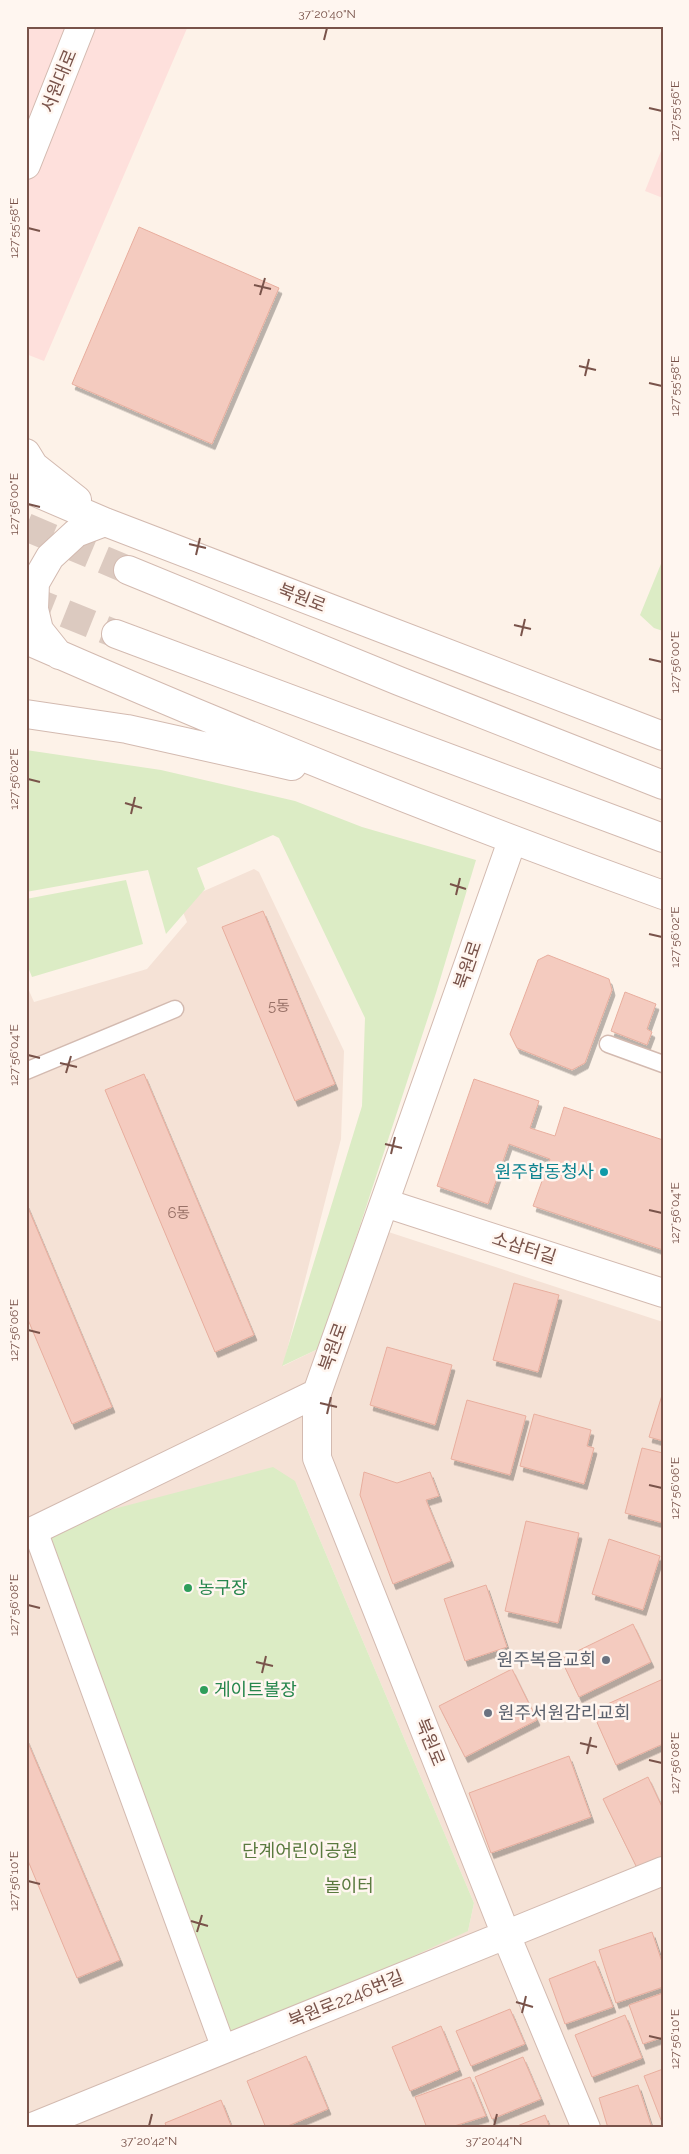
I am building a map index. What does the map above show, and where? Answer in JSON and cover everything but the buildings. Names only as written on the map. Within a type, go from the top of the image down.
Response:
[{"type":"street","name":"서원대로","points":[[26,165],[81,26]]},
{"type":"street","points":[[26,453],[34,466],[105,522],[76,534],[50,557],[35,583],[34,609],[39,630],[59,655]]},
{"type":"street","name":"북원로","points":[[26,488],[105,522],[663,736]]},
{"type":"street","points":[[128,570],[399,682],[663,785]]},
{"type":"street","points":[[116,634],[663,838]]},
{"type":"street","points":[[26,640],[362,781],[512,841],[663,895]]},
{"type":"street","points":[[26,714],[127,729],[362,781]]},
{"type":"street","name":"북원로","points":[[512,841],[317,1393],[317,1458],[506,1934],[586,2128]]},
{"type":"street","name":"소삼터길","points":[[385,1203],[663,1293]]},
{"type":"street","points":[[224,2049],[35,1530],[317,1393]]},
{"type":"street","name":"북원로2246번길","points":[[30,2128],[663,1871]]},
{"type":"lane","points":[[26,1071],[175,1009]]},
{"type":"lane","points":[[608,1044],[661,1058]]},
{"type":"shaded area","points":[[26,26],[188,26],[44,361],[26,354]]},
{"type":"shaded area","points":[[663,146],[663,198],[645,191]]},
{"type":"shaded area","points":[[254,869],[259,872],[344,1051],[341,1139],[283,1366],[320,1348],[361,1223],[663,1322],[663,2128],[26,2128],[26,984],[34,1002],[147,969],[187,922],[179,902]],"holes":[[[295,1481],[474,1903],[468,1931]]]},
{"type":"green space","points":[[663,559],[663,631],[654,628],[640,615]]},
{"type":"green space","points":[[26,750],[161,770],[295,801],[362,827],[476,860],[436,993],[320,1348],[282,1366],[362,1106],[365,1018],[279,838],[273,835],[197,868],[205,889],[166,934],[148,870],[26,892]]},
{"type":"green space","points":[[126,880],[143,944],[32,977],[26,962],[26,899]]},
{"type":"green space","name":"단계어린이공원","points":[[273,1467],[295,1481],[474,1903],[468,1931],[222,2044],[34,1530]]},
{"type":"tunnel","points":[[26,527],[128,570]]},
{"type":"tunnel","points":[[26,598],[116,634]]},
{"type":"place","name":"원주합동청사","points":[[604,1172]]},
{"type":"place","name":"농구장","points":[[188,1588]]},
{"type":"place","name":"원주복음교회","points":[[606,1660]]},
{"type":"place","name":"게이트볼장","points":[[204,1690]]},
{"type":"place","name":"원주서원감리교회","points":[[488,1713]]},
{"type":"park label","name":"놀이터","points":[[349,1886]]}]
